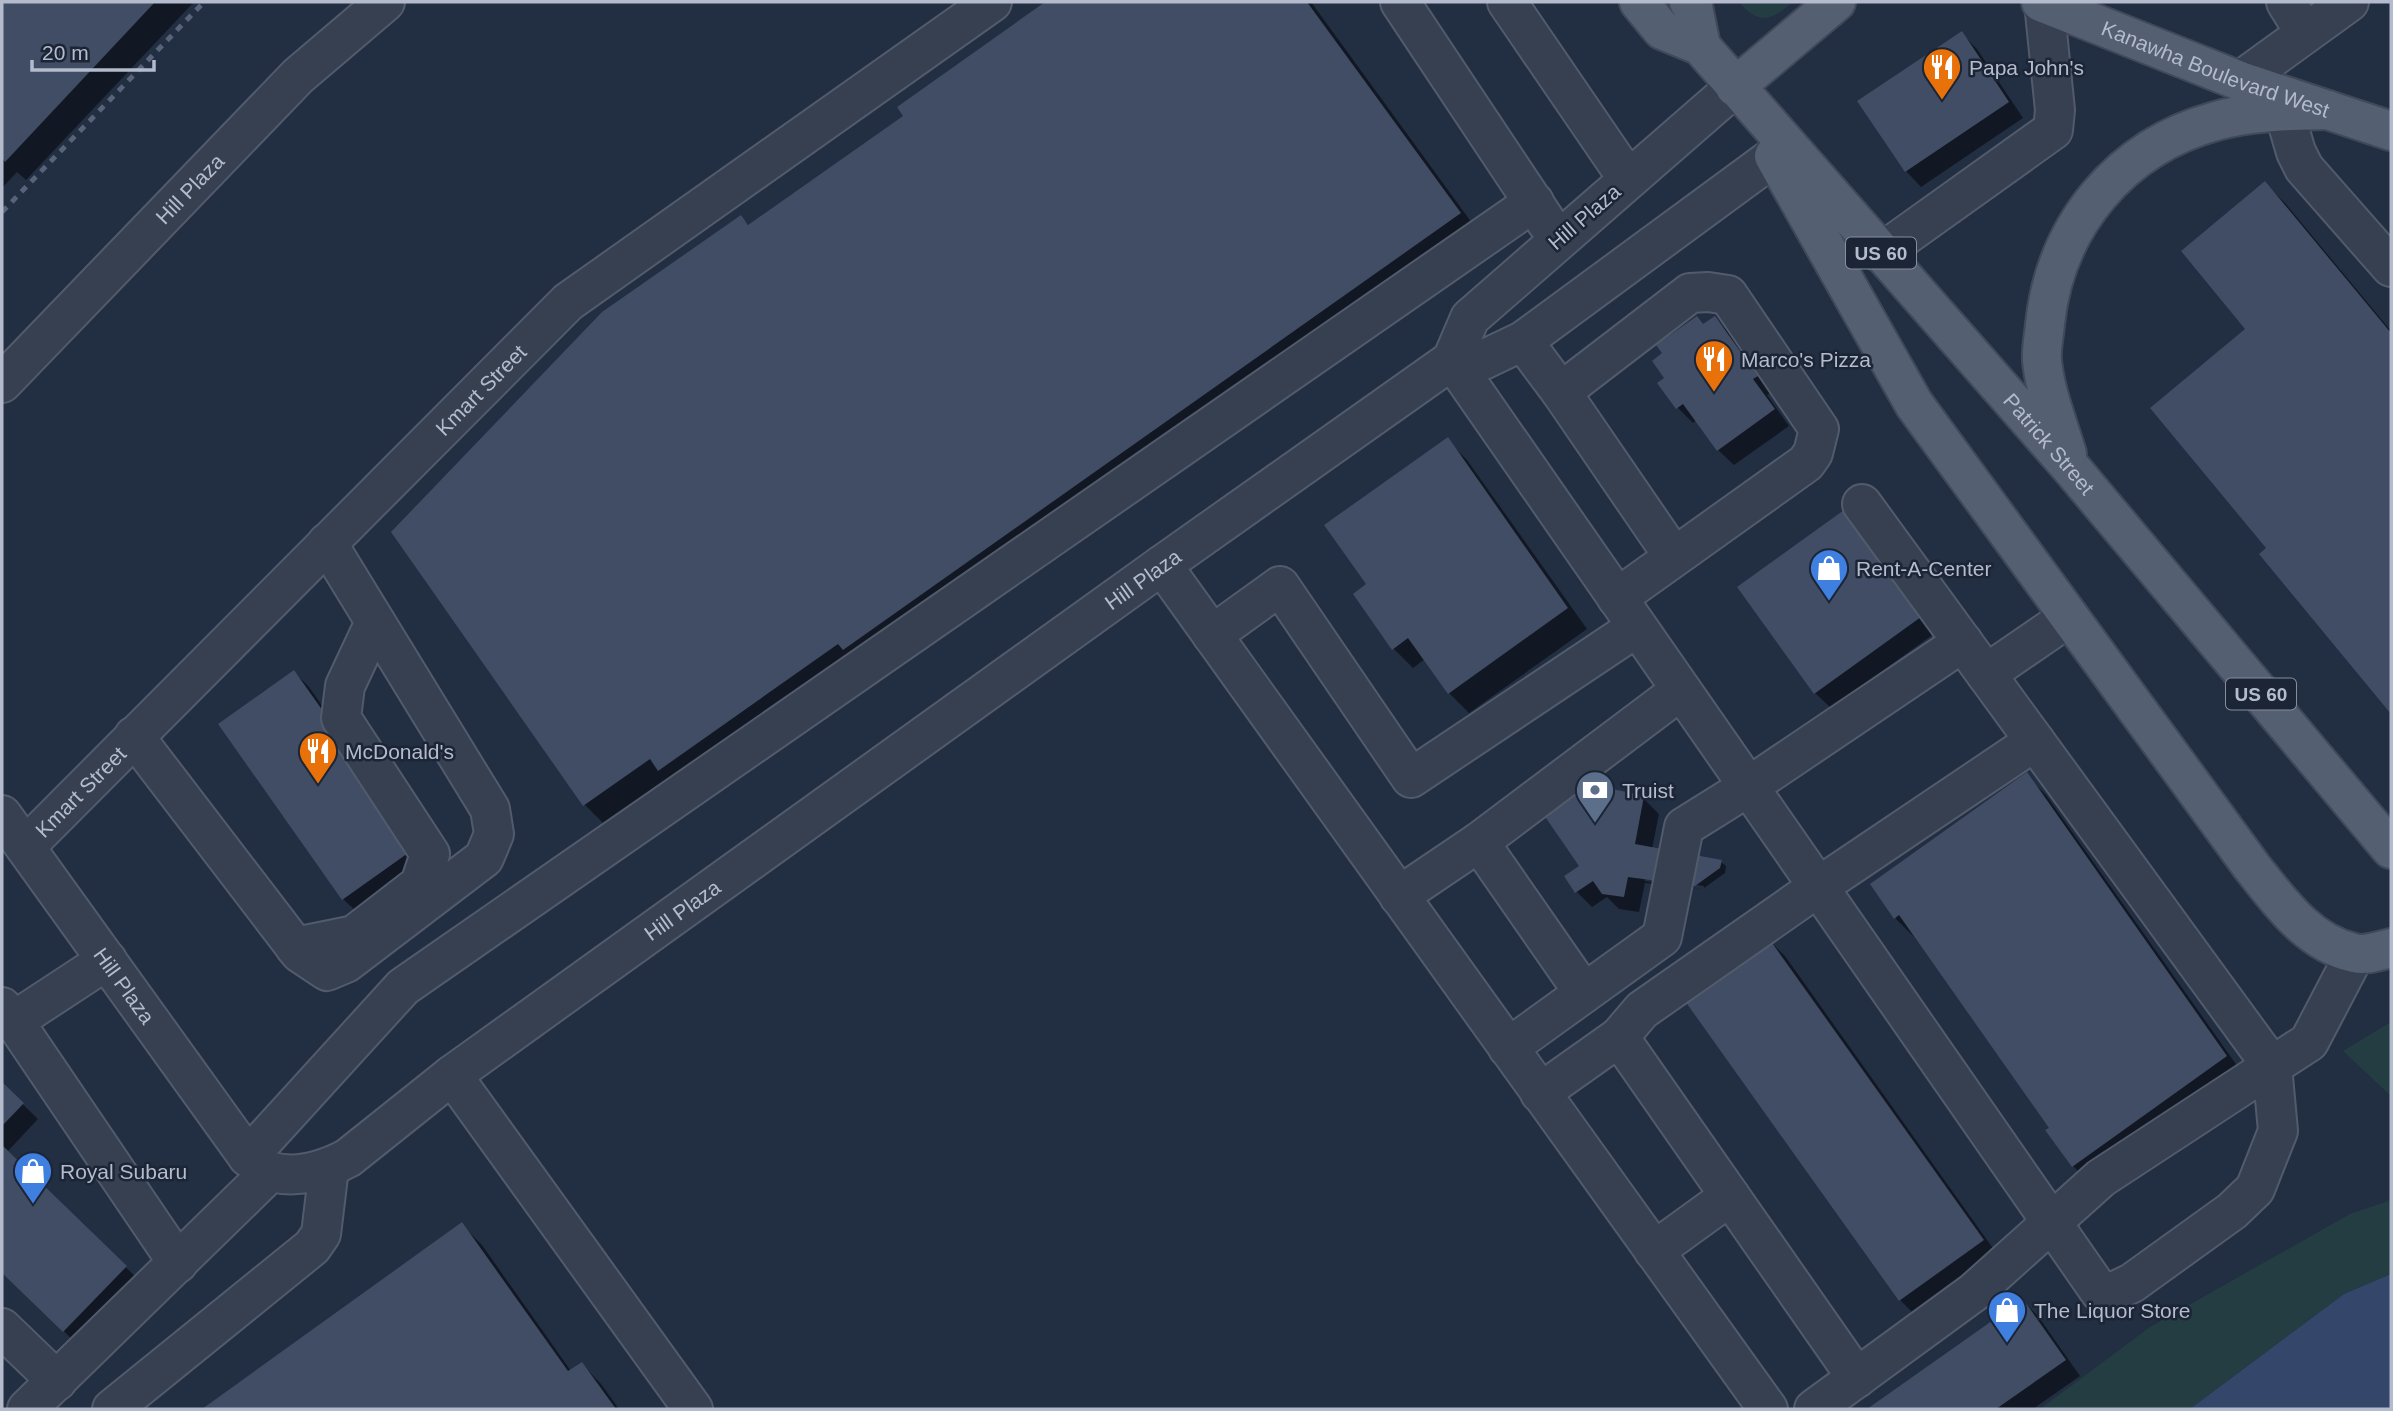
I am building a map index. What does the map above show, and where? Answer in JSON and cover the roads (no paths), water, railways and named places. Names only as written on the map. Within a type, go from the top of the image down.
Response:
[{"type":"main road","points":[[1639,2],[1662,30],[1700,46],[1735,87],[1780,151],[1914,404],[2252,867],[2293,918],[2328,943],[2373,951]]},
{"type":"main road","points":[[1689,2],[1693,7],[1700,46]]},
{"type":"main road","points":[[1735,87],[1836,2]]},
{"type":"main road","name":"Kanawha Boulevard West","points":[[2042,2],[2240,81],[2391,131]]},
{"type":"main road","points":[[2072,469],[2051,401],[2042,360],[2048,302],[2063,251],[2085,211],[2110,180],[2135,160],[2173,138],[2216,121],[2284,111],[2328,110]]},
{"type":"main road","name":"Patrick Street","points":[[1780,151],[1881,253],[2072,469],[2391,849]]},
{"type":"street","name":"Hill Plaza","points":[[2,383],[298,76],[385,2]]},
{"type":"street","name":"Kmart Street","points":[[26,846],[568,302],[992,2]]},
{"type":"street","points":[[1400,2],[1558,240]]},
{"type":"street","points":[[1507,2],[1628,179]]},
{"type":"street","points":[[1881,253],[2053,130],[2055,110],[2042,2]]},
{"type":"street","points":[[2240,81],[2296,18],[2349,2]]},
{"type":"street","name":"Hill Plaza","points":[[2,815],[259,1165],[287,1174],[310,1173],[329,1168],[348,1158],[452,1075],[1452,360],[1470,318],[1735,87]]},
{"type":"street","points":[[2284,111],[2295,152],[2304,169],[2375,235],[2391,267]]},
{"type":"street","points":[[1452,360],[1483,359],[1522,341],[1780,151]]},
{"type":"street","points":[[27,1409],[178,1263],[403,987],[1534,202]]},
{"type":"street","points":[[1212,635],[1280,586],[1411,778],[1627,612],[1674,557],[1806,463],[1813,453],[1819,429],[1728,295],[1708,292],[1690,293],[1561,392]]},
{"type":"street","points":[[1522,341],[1561,392],[1674,557]]},
{"type":"street","points":[[1452,360],[2100,1292],[2113,1292],[2132,1283],[2232,1211],[2255,1189],[2278,1131],[2272,1066],[1862,503]]},
{"type":"street","points":[[134,736],[295,947],[327,971],[346,963],[484,858],[494,834],[490,809],[327,543]]},
{"type":"street","points":[[1162,565],[1768,1409]]},
{"type":"street","points":[[1986,674],[2069,617]]},
{"type":"street","points":[[295,947],[354,935],[420,884],[430,854],[341,718],[345,686],[375,622]]},
{"type":"street","points":[[1508,1048],[1661,937],[1684,827],[1963,642]]},
{"type":"street","points":[[1399,896],[1479,842],[1681,690]]},
{"type":"street","points":[[1541,1093],[1619,1037],[1642,1010],[2035,741]]},
{"type":"street","points":[[1479,842],[1584,993]]},
{"type":"street","points":[[1814,1409],[1974,1292],[2101,1178],[2309,1042],[2373,951]]},
{"type":"street","points":[[107,960],[8,1014],[178,1263]]},
{"type":"street","points":[[1619,1037],[1857,1378]]},
{"type":"street","points":[[452,1075],[693,1409]]},
{"type":"street","points":[[112,1409],[312,1247],[321,1234],[329,1168]]},
{"type":"street","points":[[1654,1251],[1730,1196]]},
{"type":"street","points":[[2,1328],[57,1381]]},
{"type":"water","points":[[2391,1274],[2391,1409],[2190,1409],[2344,1294]]},
{"type":"railway","points":[[2,212],[204,2]]},
{"type":"place","name":"Papa John's","points":[[1942,101]]},
{"type":"place","name":"Marco's Pizza","points":[[1714,393]]},
{"type":"place","name":"Rent-A-Center","points":[[1829,602]]},
{"type":"place","name":"McDonald's","points":[[318,785]]},
{"type":"place","name":"Truist","points":[[1595,824]]},
{"type":"place","name":"Royal Subaru","points":[[33,1205]]},
{"type":"place","name":"The Liquor Store","points":[[2007,1344]]}]
